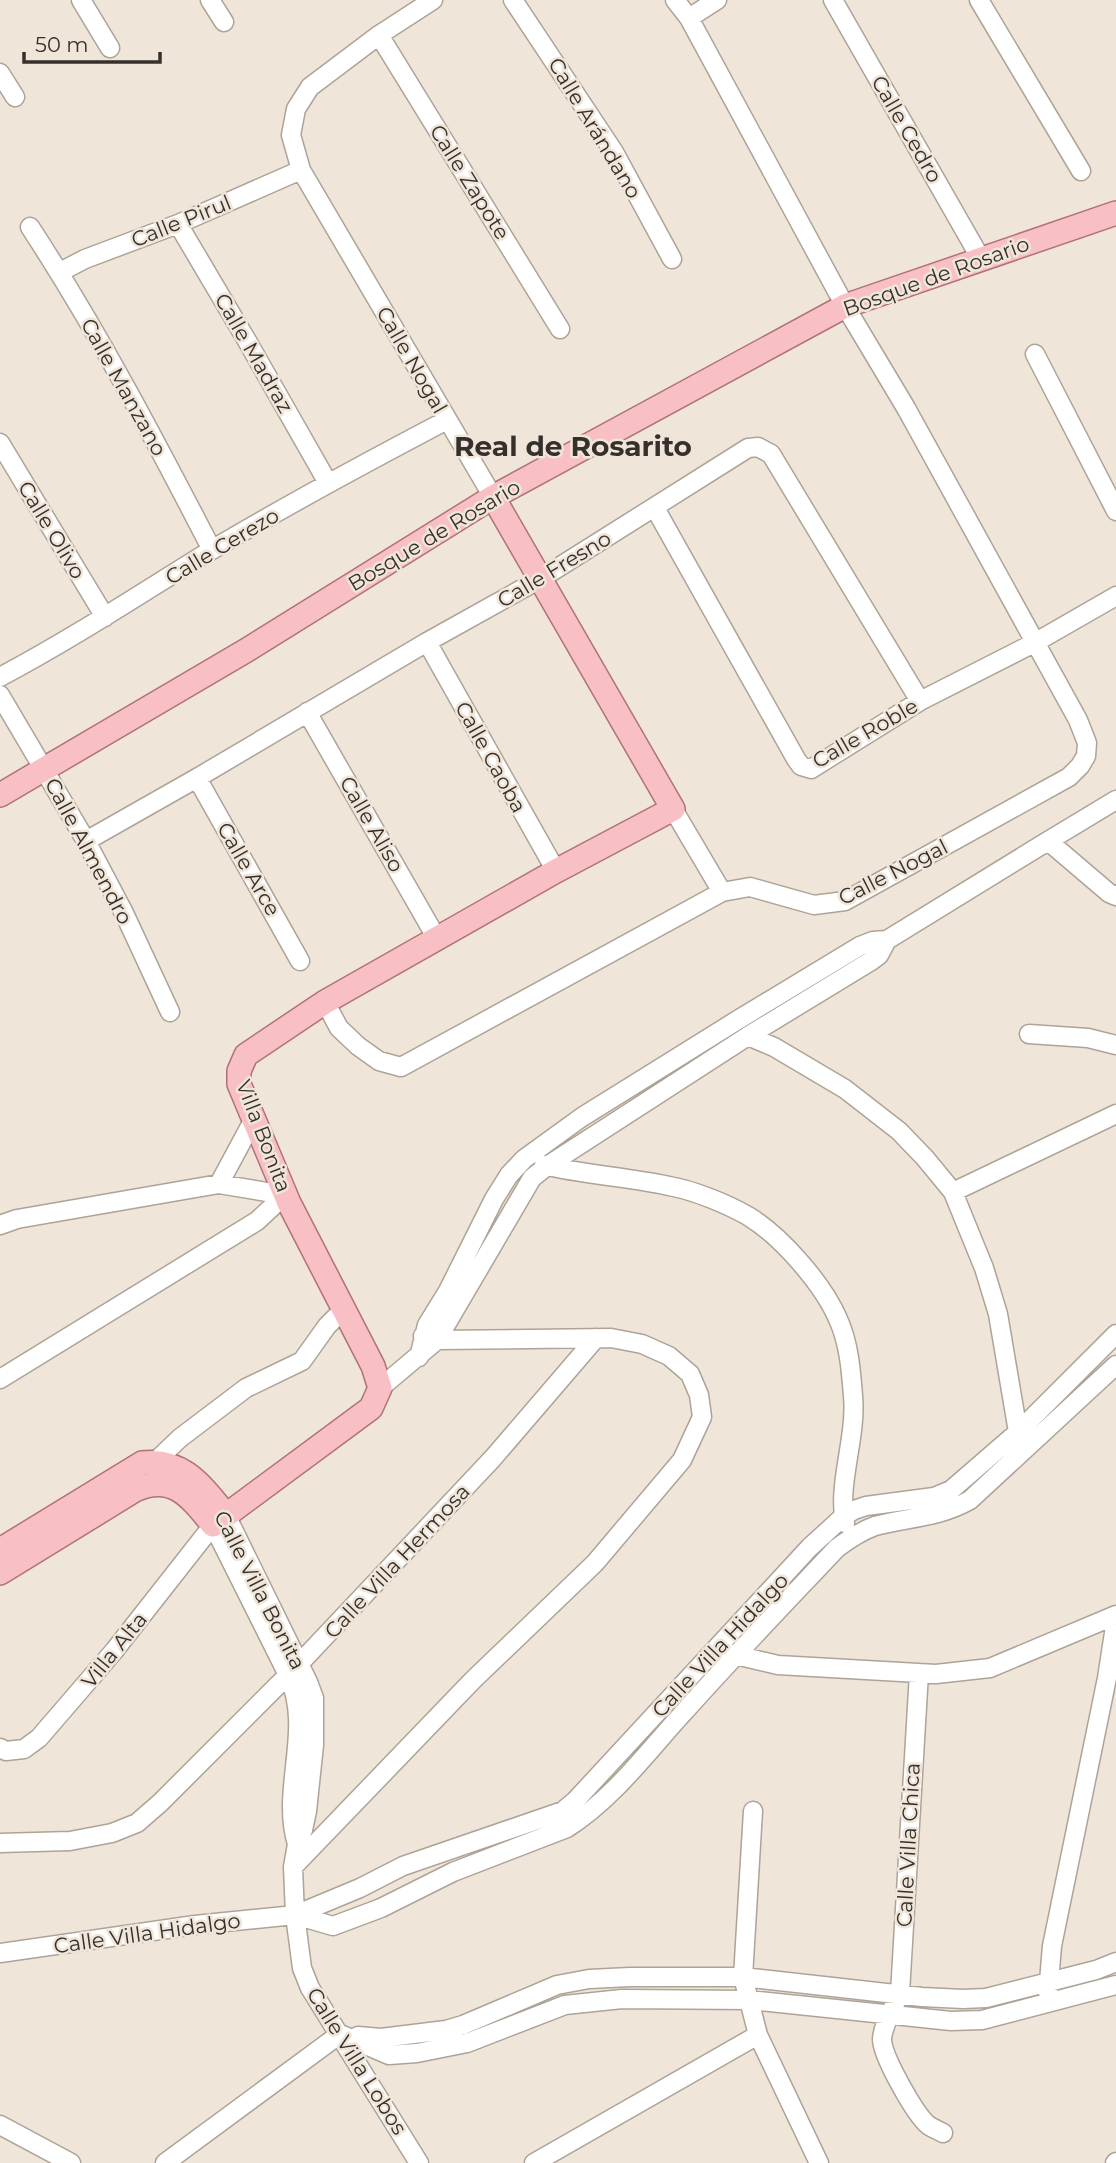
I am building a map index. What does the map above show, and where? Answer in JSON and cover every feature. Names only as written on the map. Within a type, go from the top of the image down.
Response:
[{"type":"main road","name":"Bosque de Rosario","points":[[0,795],[247,650],[493,497],[845,306],[1116,213]]},
{"type":"main road","name":"Calle Nogal","points":[[493,497],[673,808]]},
{"type":"main road","name":"Villa Bonita","points":[[380,1388],[373,1366],[285,1195],[239,1084],[239,1070],[246,1055],[325,1002],[436,937],[673,808]]},
{"type":"main road","points":[[219,1520],[371,1408],[380,1388]]},
{"type":"main road","points":[[0,1550],[142,1463],[158,1472],[148,1484],[0,1573]]},
{"type":"main road","name":"Calle Villa Bonita","points":[[158,1472],[170,1464],[184,1471],[201,1485],[219,1520]]},
{"type":"street","points":[[81,0],[110,48]]},
{"type":"street","points":[[210,0],[224,22]]},
{"type":"street","name":"Calle Nogal","points":[[433,0],[379,35],[310,87],[296,109],[291,135],[302,170],[493,497]]},
{"type":"street","name":"Calle Arándano","points":[[513,0],[614,152],[672,259]]},
{"type":"street","name":"Calle Nogal","points":[[673,808],[722,892],[750,887],[814,905],[845,901],[1069,777],[1086,756],[1087,743],[1078,720],[1036,642],[906,408],[845,306],[689,18],[675,0]]},
{"type":"street","points":[[689,18],[717,0]]},
{"type":"street","name":"Calle Cedro","points":[[833,0],[981,258]]},
{"type":"street","points":[[979,0],[1081,171]]},
{"type":"street","name":"Calle Zapote","points":[[379,35],[560,329]]},
{"type":"street","points":[[0,72],[15,97]]},
{"type":"street","name":"Calle Pirul","points":[[60,272],[85,259],[178,224],[302,170]]},
{"type":"street","name":"Calle Madraz","points":[[178,224],[328,483]]},
{"type":"street","name":"Calle Manzano","points":[[30,227],[60,272],[138,408],[212,550]]},
{"type":"street","points":[[1035,354],[1116,511]]},
{"type":"street","name":"Calle Cerezo","points":[[0,677],[328,483],[447,420]]},
{"type":"street","name":"Calle Olivo","points":[[0,443],[105,617]]},
{"type":"street","name":"Calle Fresno","points":[[86,841],[540,579],[748,448],[758,447],[771,454],[920,701]]},
{"type":"street","name":"Calle Roble","points":[[655,509],[802,766],[811,769],[920,701],[1036,642],[1116,596]]},
{"type":"street","name":"Calle Caoba","points":[[427,642],[556,871]]},
{"type":"street","name":"Calle Almendro","points":[[0,695],[86,841],[124,913],[170,1012]]},
{"type":"street","name":"Calle Aliso","points":[[307,712],[436,937]]},
{"type":"street","name":"Calle Arce","points":[[197,778],[300,961]]},
{"type":"street","points":[[430,1338],[427,1325],[448,1291],[494,1199],[524,1158],[582,1116],[860,946],[887,940],[1116,800]]},
{"type":"street","points":[[1048,841],[1116,896]]},
{"type":"street","points":[[325,1002],[339,1028],[358,1046],[379,1061],[401,1068],[722,892]]},
{"type":"street","points":[[380,1388],[419,1357],[530,1182],[547,1166],[748,1036],[871,961],[879,955],[887,940]]},
{"type":"street","points":[[1030,1034],[1088,1038],[1116,1045]]},
{"type":"street","points":[[748,1036],[774,1047],[845,1089],[899,1131],[953,1192],[984,1268],[998,1314],[1018,1432]]},
{"type":"street","points":[[953,1192],[1109,1118],[1116,1134]]},
{"type":"street","points":[[219,1184],[254,1119]]},
{"type":"street","points":[[524,1158],[547,1166],[672,1186],[719,1203],[749,1217],[787,1248],[822,1289],[838,1319],[848,1348],[854,1400],[853,1433],[845,1479],[844,1516],[849,1540]]},
{"type":"street","points":[[0,1225],[17,1219],[219,1184],[285,1195]]},
{"type":"street","points":[[0,1379],[257,1221],[285,1195]]},
{"type":"street","points":[[158,1472],[180,1437],[246,1388],[302,1361],[327,1326],[344,1309]]},
{"type":"street","points":[[293,1867],[473,1680],[594,1563],[682,1460],[702,1417],[699,1395],[690,1374],[669,1356],[642,1344],[611,1338],[430,1338]]},
{"type":"street","name":"Calle Villa Hermosa","points":[[0,1843],[70,1841],[112,1833],[137,1823],[294,1670],[493,1458],[596,1338]]},
{"type":"street","name":"Calle Villa Hidalgo","points":[[0,1953],[195,1925],[295,1915],[360,1888],[414,1861],[563,1811],[810,1547],[844,1516],[866,1506],[934,1497],[951,1490],[1018,1432],[1113,1342]]},
{"type":"street","name":"Calle Villa Hidalgo","points":[[295,1915],[333,1926],[382,1908],[453,1872],[567,1828],[582,1819],[607,1797],[837,1548],[857,1534],[875,1527],[953,1510],[970,1500],[1116,1365]]},
{"type":"street","name":"Calle Villa Bonita","points":[[219,1520],[294,1670],[299,1718],[291,1826],[297,1844],[293,1867],[295,1915]]},
{"type":"street","name":"Villa Alta","points":[[0,1748],[6,1751],[24,1749],[39,1738],[114,1651],[219,1520]]},
{"type":"street","points":[[717,1649],[734,1657],[778,1665],[936,1674],[990,1668],[1116,1617]]},
{"type":"street","points":[[1048,2004],[1052,1946],[1107,1678],[1116,1617]]},
{"type":"street","name":"Calle Villa Chica","points":[[919,1673],[900,1993],[883,2030],[882,2043],[915,2109],[928,2125],[943,2133]]},
{"type":"street","points":[[753,1811],[743,1977],[758,2035],[816,2162]]},
{"type":"street","name":"Calle Villa Lobos","points":[[295,1915],[302,1968],[310,1988],[419,2163]]},
{"type":"street","points":[[165,2163],[340,2034],[381,2038],[446,2030],[557,1985],[630,1976],[743,1977],[922,1997],[986,1998],[1096,1970],[1116,1962]]},
{"type":"street","points":[[340,2034],[389,2055],[417,2053],[467,2043],[565,2005],[622,1998],[750,2000],[951,2021],[982,2020],[1116,1985]]},
{"type":"street","points":[[534,2163],[758,2035]]},
{"type":"street","points":[[0,2125],[71,2163]]},
{"type":"district","name":"Real de Rosarito","points":[[573,446]]}]
